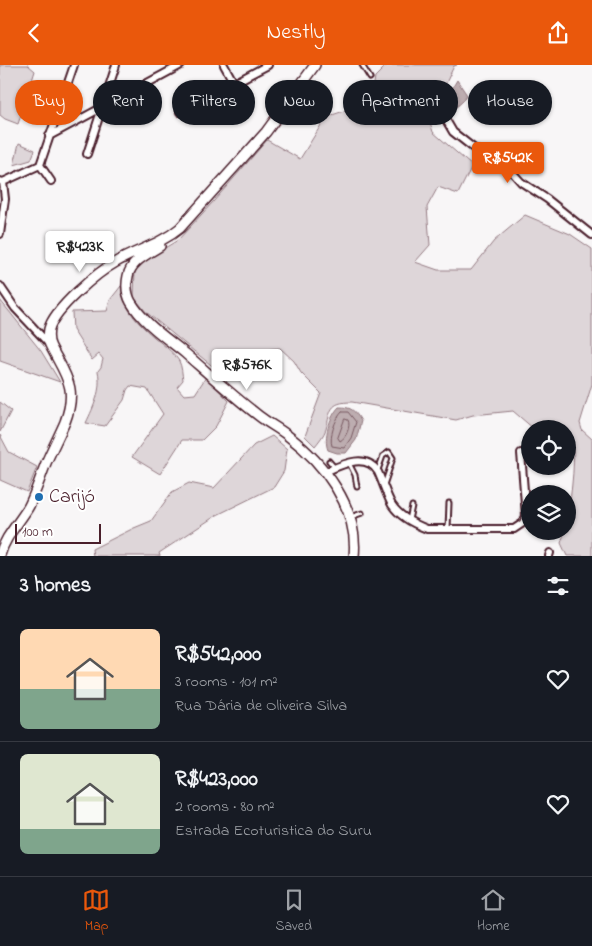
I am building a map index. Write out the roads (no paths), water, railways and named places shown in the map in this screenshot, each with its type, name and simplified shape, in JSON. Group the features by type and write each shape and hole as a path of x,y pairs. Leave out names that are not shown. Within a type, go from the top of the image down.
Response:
{"main road":[{"path":"315,65 266,132 216,190 161,245 138,259 128,276 127,284 131,302 152,326 259,417 289,437 325,472 351,517 355,537 354,556"},
{"path":"0,555 2,545 33,498 69,411 72,394 69,380 50,345 48,337 52,322 89,281 116,262 171,236"}],"street":[{"path":"0,234 5,199 2,181 40,165 74,65"},
{"path":"111,80 116,65"},
{"path":"153,80 181,65"},
{"path":"224,65 232,80"},
{"path":"240,80 268,65"},
{"path":"49,136 93,112"},
{"path":"87,154 97,125"},
{"path":"448,125 452,132 481,154 503,162 521,182 547,199 592,235"},
{"path":"40,165 51,181"},
{"path":"0,286 15,308 50,345"},
{"path":"325,472 349,463 364,462 370,464 378,472 393,505 409,521 427,529 514,529 523,523 526,517 527,509 523,475"}],"lane":[{"path":"362,65 370,78"},
{"path":"378,472 383,456 389,452 393,458 384,485"},
{"path":"329,461 335,468"},
{"path":"349,463 355,475 357,487"},
{"path":"448,529 449,503"},
{"path":"409,521 412,506"},
{"path":"351,517 362,513"}],"water":[{"path":"458,82 467,95 458,106"},
{"path":"339,407 353,410 361,421 356,440 346,453 328,450 326,439 328,427"}],"place":[{"name":"Carijó","path":"39,497"}]}
